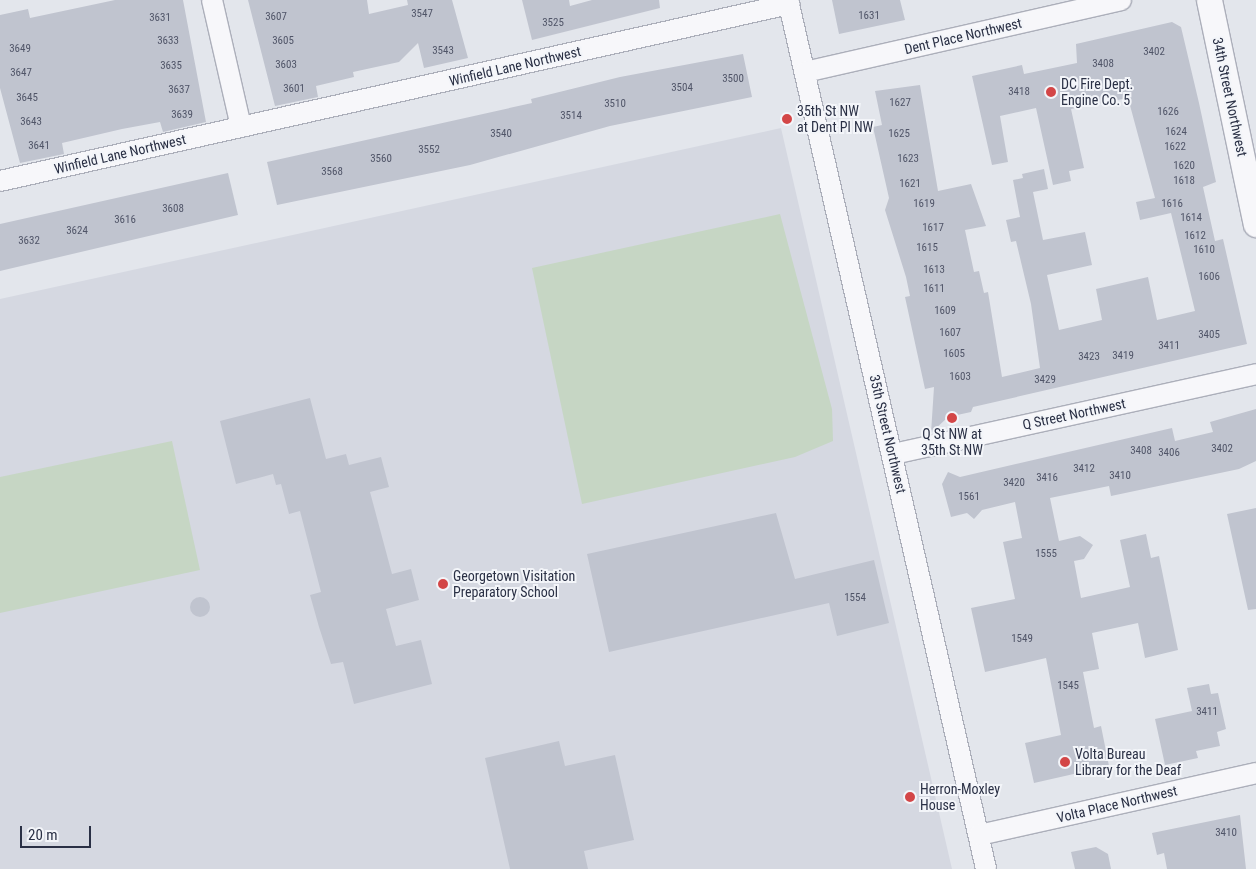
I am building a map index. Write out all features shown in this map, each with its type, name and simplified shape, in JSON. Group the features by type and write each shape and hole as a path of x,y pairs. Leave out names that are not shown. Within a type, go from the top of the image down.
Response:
{"street":[{"path":"212,0 241,127"},
{"name":"Dent Place Northwest","path":"805,72 1121,0"},
{"name":"34th Street Northwest","path":"1209,0 1256,224"},
{"name":"Winfield Lane Northwest","path":"0,181 788,2"},
{"name":"35th Street Northwest","path":"788,2 986,869"},
{"name":"Q Street Northwest","path":"892,454 1256,374"},
{"name":"Volta Place Northwest","path":"978,835 1256,773"}],"shaded area":[{"name":"Georgetown Visitation Preparatory School","path":"781,128 952,869 0,869 0,299"}],"green space":[{"path":"780,214 832,409 833,441 795,457 582,504 532,268"},
{"path":"172,441 200,570 0,613 0,477"}],"building":[{"path":"115,0 183,0 206,122 163,132 160,122 122,129 62,143 64,154 20,163 0,88 0,15 28,9 30,18"},
{"path":"248,0 367,0 369,14 408,5 407,0 452,0 468,58 424,68 418,43 399,62 353,72 354,77 316,86 318,97 275,106"},
{"path":"522,0 569,0 570,6 592,0 659,0 660,8 532,40"},
{"path":"832,0 900,0 905,20 839,34"},
{"path":"1172,22 1181,27 1199,103 1216,182 1203,187 1215,241 1223,239 1247,344 973,407 971,412 948,417 931,433 934,387 925,389 905,297 910,296 906,277 885,210 889,198 873,127 882,125 875,91 920,85 938,191 971,184 986,226 965,230 974,272 979,271 984,293 988,292 1002,377 1040,368 1031,304 1016,241 1011,242 1006,220 1020,217 1013,180 1023,178 1022,174 1044,169 1048,189 1033,192 1043,240 1085,232 1092,265 1047,275 1059,330 1102,320 1096,289 1148,277 1157,320 1195,311 1171,213 1140,220 1136,202 1155,198 1128,98 1071,109 1084,168 1069,171 1071,181 1053,185 1036,108 1000,116 1008,162 992,165 972,76 1022,65 1024,74 1077,63 1076,44"},
{"path":"743,54 752,97 610,126 470,165 277,205 267,162 532,103 531,99 620,77"},
{"path":"228,173 238,215 0,271 0,224"},
{"path":"310,398 326,459 346,454 349,465 381,457 389,487 370,492 392,574 411,569 419,600 386,609 396,646 421,640 432,684 354,704 343,662 331,664 310,595 321,592 300,511 289,514 281,484 276,485 273,474 236,484 220,421"},
{"path":"1256,409 1256,461 1239,469 1111,496 1109,486 1050,498 1059,541 1080,536 1093,545 1084,559 1074,561 1081,598 1130,587 1120,540 1146,534 1151,558 1159,556 1178,650 1145,658 1138,623 1092,633 1099,669 1083,672 1094,728 1101,726 1109,766 1034,783 1025,743 1061,735 1046,658 985,672 971,608 1015,599 1003,542 1022,538 1015,502 982,510 974,519 967,513 951,517 942,484 948,472 960,477 1172,428 1175,441 1213,432 1210,422"},
{"path":"1256,508 1256,609 1248,610 1227,514"},
{"path":"776,513 795,579 874,560 889,623 837,636 829,603 609,652 587,554"},
{"path":"200,597 207,600 210,607 207,614 200,617 193,614 190,607 193,600"},
{"path":"1209,684 1211,694 1218,693 1226,729 1217,732 1220,746 1196,751 1198,758 1165,765 1155,719 1192,711 1187,688"},
{"path":"559,741 565,766 615,755 634,840 584,851 588,869 510,869 485,758"},
{"path":"1240,815 1246,869 1167,869 1164,853 1157,855 1152,833"},
{"path":"1096,847 1108,854 1111,869 1075,869 1071,852"}],"place":[{"name":"DC Fire Dept. Engine Co. 5","path":"1051,92"},
{"name":"35th St NW at Dent Pl NW","path":"787,119"},
{"name":"Q St NW at 35th St NW","path":"952,418"},
{"name":"Georgetown Visitation Preparatory School","path":"443,584"},
{"name":"Volta Bureau Library for the Deaf","path":"1065,762"},
{"name":"Herron-Moxley House","path":"910,797"}]}
